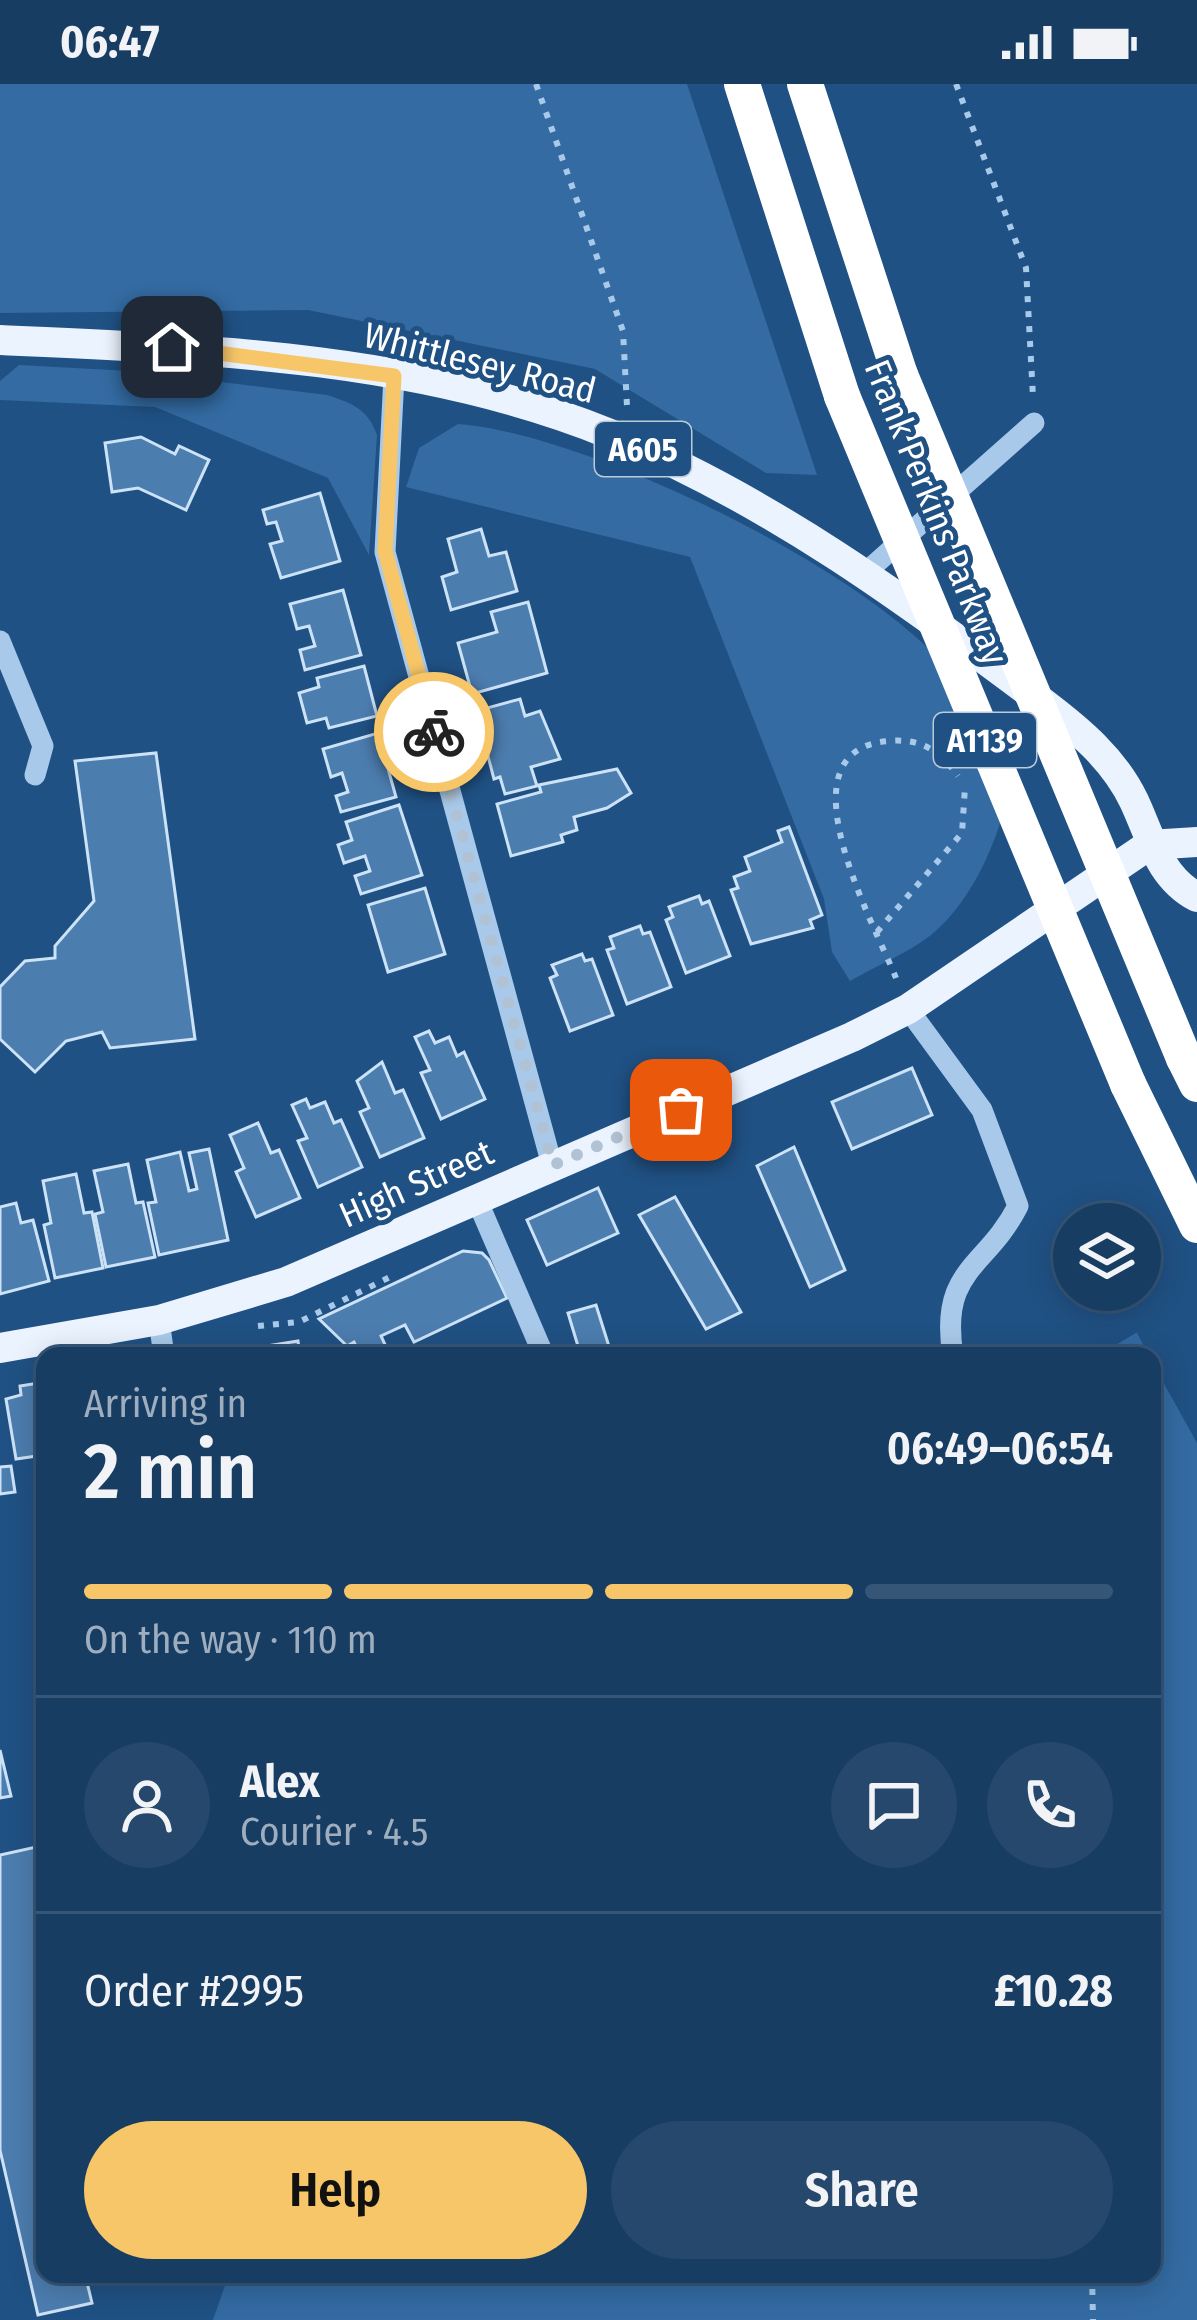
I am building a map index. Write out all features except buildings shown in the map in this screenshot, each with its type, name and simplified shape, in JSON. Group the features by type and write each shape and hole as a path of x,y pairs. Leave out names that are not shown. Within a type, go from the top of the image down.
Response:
{"highway":[{"name":"Frank Perkins Parkway","path":"742,84 842,397 1128,1084 1197,1225"},
{"name":"Frank Perkins Parkway","path":"805,84 900,375 1190,1071"}],"main road":[{"name":"Whittlesey Road","path":"0,340 172,347 394,376 470,392 608,434 754,504 865,573 1093,742 1134,801 1149,844 1182,890 1197,897"},
{"path":"1149,844 1197,842"},
{"name":"High Street","path":"0,1348 159,1320 286,1282 477,1200 908,1009 1149,844"}],"street":[{"path":"394,376 385,551 553,1165"},
{"path":"865,573 1034,423"},
{"path":"0,640 43,746 35,775"},
{"path":"908,1009 982,1110 1018,1206 1008,1225 963,1275 947,1321 951,1347"},
{"path":"477,1200 540,1347"},
{"path":"159,1320 163,1347"}],"path":[{"path":"536,84 622,331 631,400 608,434"},
{"path":"956,84 1026,268 1034,423"},
{"path":"877,932 962,833 965,786 941,753 909,740 868,742 845,763 833,801 841,847 908,1009"},
{"path":"1092,2283 1093,2320"}],"shaded area":[{"path":"0,84 687,84 817,475 766,473 595,369 308,310 0,313"},
{"path":"19,365 130,371 327,395 351,404 364,413 377,435 369,555 328,478 155,407 0,400 0,381"},
{"path":"458,424 513,433 579,453 725,515 862,595 916,637 963,689 1012,780 984,864 947,920 912,948 850,981 832,952 824,899 690,557 406,487 419,448"},
{"path":"1136,1333 1144,1347 1112,1347"},
{"path":"1161,1378 1197,1443 1197,2320 213,2320 226,2283 1161,2283"}],"way so far":[{"path":"434,732 553,1165 681,1110"}],"route":[{"path":"172,347 287,358 394,376 385,551 434,732"}]}
